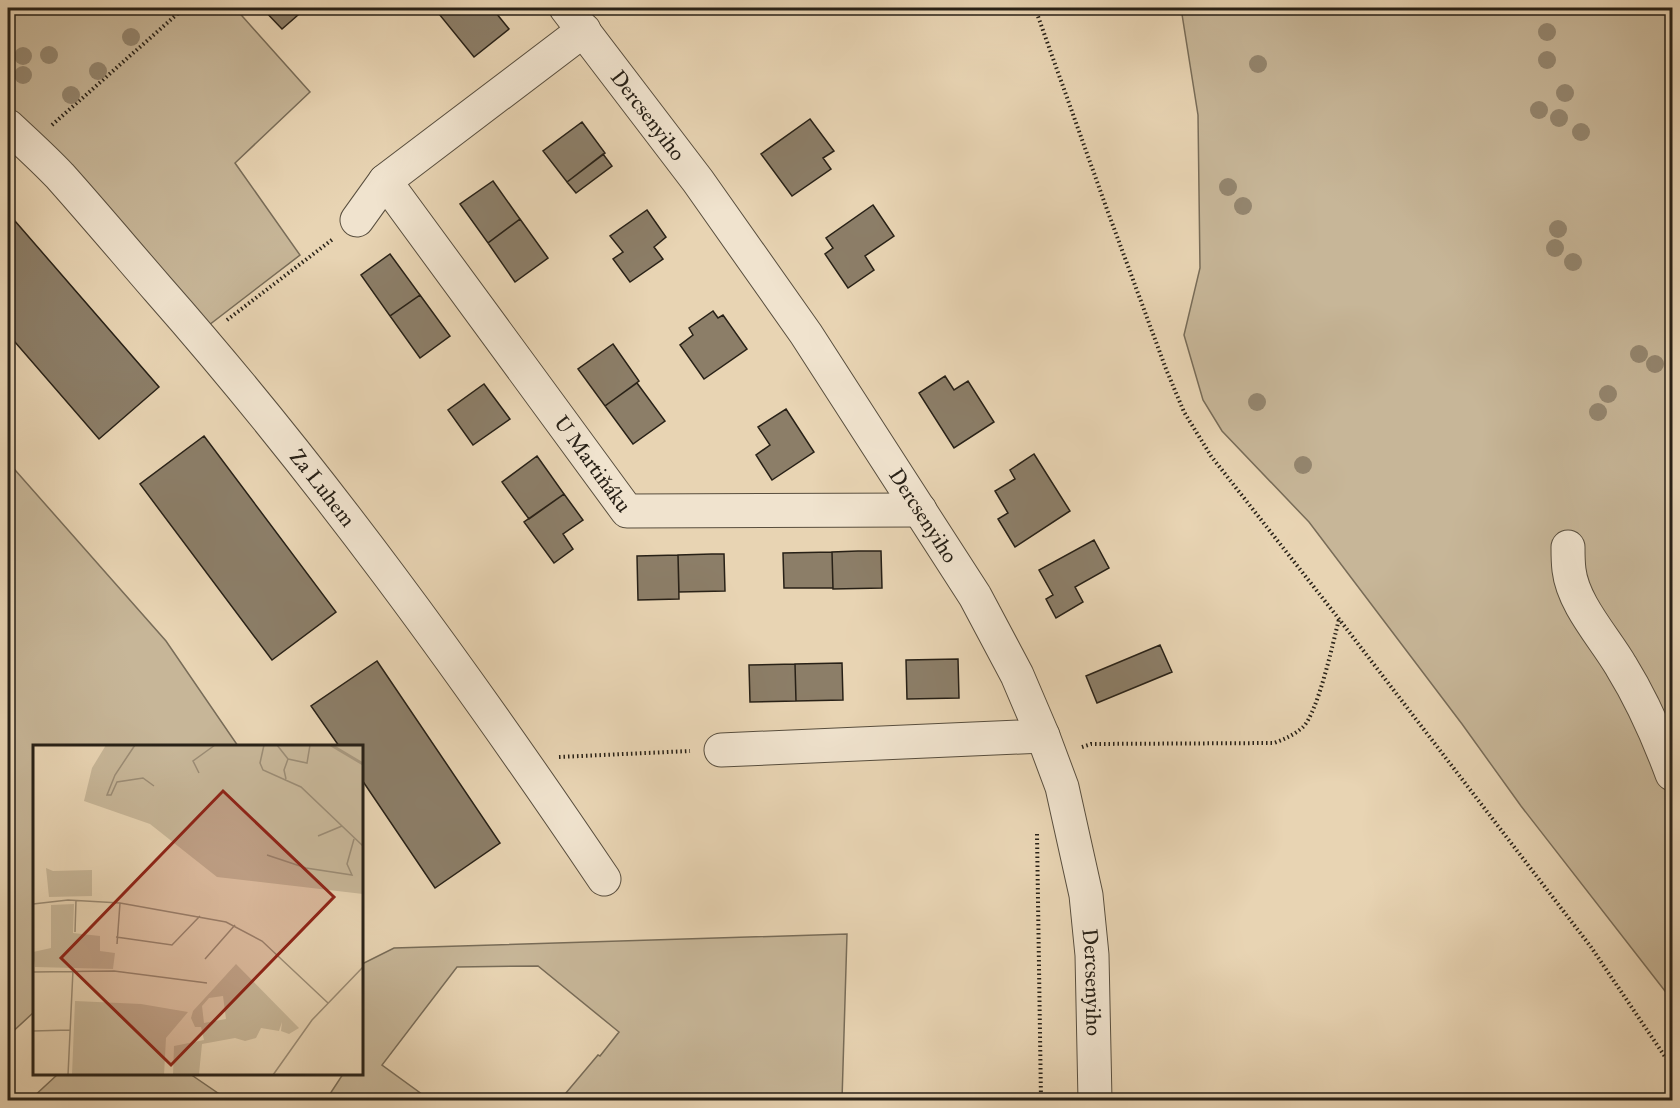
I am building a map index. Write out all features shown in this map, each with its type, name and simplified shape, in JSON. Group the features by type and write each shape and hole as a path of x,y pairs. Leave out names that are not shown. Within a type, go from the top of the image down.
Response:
{"street":[{"path":"357,220 385,181 575,19"},
{"name":"Dercsenyiho","path":"575,19 698,181 806,334 975,596 1017,675 1062,787 1086,895 1092,955 1095,1101"},
{"name":"Za Luhem","path":"18,136 58,174 203,339 320,484 492,715 604,879"},
{"name":"U Martiňáku","path":"385,181 627,512 920,510"},
{"path":"1568,547 1569,572 1576,592 1644,706 1672,774"},
{"path":"721,750 1043,736"}],"path":[{"path":"8,16 14,8"},
{"path":"18,136 184,8"},
{"path":"1035,8 1109,215 1184,412 1211,456 1591,947 1672,1067"},
{"path":"203,339 357,220"},
{"path":"1075,749 1091,744 1274,743 1292,736 1305,725 1314,708 1339,619"},
{"path":"522,759 721,750"},
{"path":"1037,823 1041,1101"}],"shaded area":[{"path":"8,8 235,8 310,92 235,163 300,255 209,325 78,178 8,108"},
{"path":"1181,8 1672,8 1672,1000 1521,806 1309,522 1222,431 1203,400 1184,335 1200,268 1198,115"},
{"path":"8,462 166,641 237,745 33,745 33,1013 8,1036"},
{"path":"847,934 842,1100 560,1100 619,1032 538,966 457,967 382,1065 430,1100 326,1100 342,1075 363,1075 363,964 394,948"},
{"path":"57,1075 191,1075 228,1100 30,1100"}],"building":[{"path":"262,8 306,8 282,29"},
{"path":"447,8 492,8 509,29 474,57 439,14"},
{"path":"810,119 834,151 823,158 831,169 792,196 761,154"},
{"path":"582,122 605,153 567,182 543,151"},
{"path":"603,154 612,166 576,193 567,182"},
{"path":"493,181 520,219 488,243 460,204"},
{"path":"873,205 894,236 865,256 874,270 848,288 825,254 833,248 826,238"},
{"path":"647,210 666,237 654,247 663,259 630,282 613,259 623,252 610,236"},
{"path":"520,219 548,258 515,282 488,243"},
{"path":"15,221 159,387 99,439 8,334 8,228"},
{"path":"390,254 420,295 390,316 361,275"},
{"path":"420,295 450,336 420,358 390,316"},
{"path":"713,311 718,318 723,315 747,349 704,379 680,345 693,335 689,328"},
{"path":"613,344 639,381 605,406 578,369"},
{"path":"945,376 954,390 968,381 994,422 954,448 919,393"},
{"path":"637,383 665,421 633,444 605,406"},
{"path":"484,384 510,419 473,445 448,410"},
{"path":"786,409 814,452 772,480 756,455 770,445 758,427"},
{"path":"204,436 336,612 272,660 140,484"},
{"path":"1034,454 1070,511 1015,547 998,519 1008,513 995,491 1015,479 1010,470"},
{"path":"537,456 564,494 529,519 502,482"},
{"path":"564,494 583,520 563,534 573,549 554,563 524,522"},
{"path":"1094,540 1109,568 1075,587 1083,602 1056,618 1046,599 1053,595 1039,570"},
{"path":"881,551 882,588 833,589 832,552"},
{"path":"832,552 833,588 784,588 783,553"},
{"path":"724,554 725,591 679,592 678,555"},
{"path":"678,555 679,599 638,600 637,556"},
{"path":"1160,645 1172,672 1097,703 1086,676"},
{"path":"958,659 959,698 907,699 906,660"},
{"path":"377,661 500,843 435,888 363,781 363,745 338,745 311,706"},
{"path":"842,663 843,700 796,701 795,664"},
{"path":"795,664 796,701 750,702 749,665"}]}
